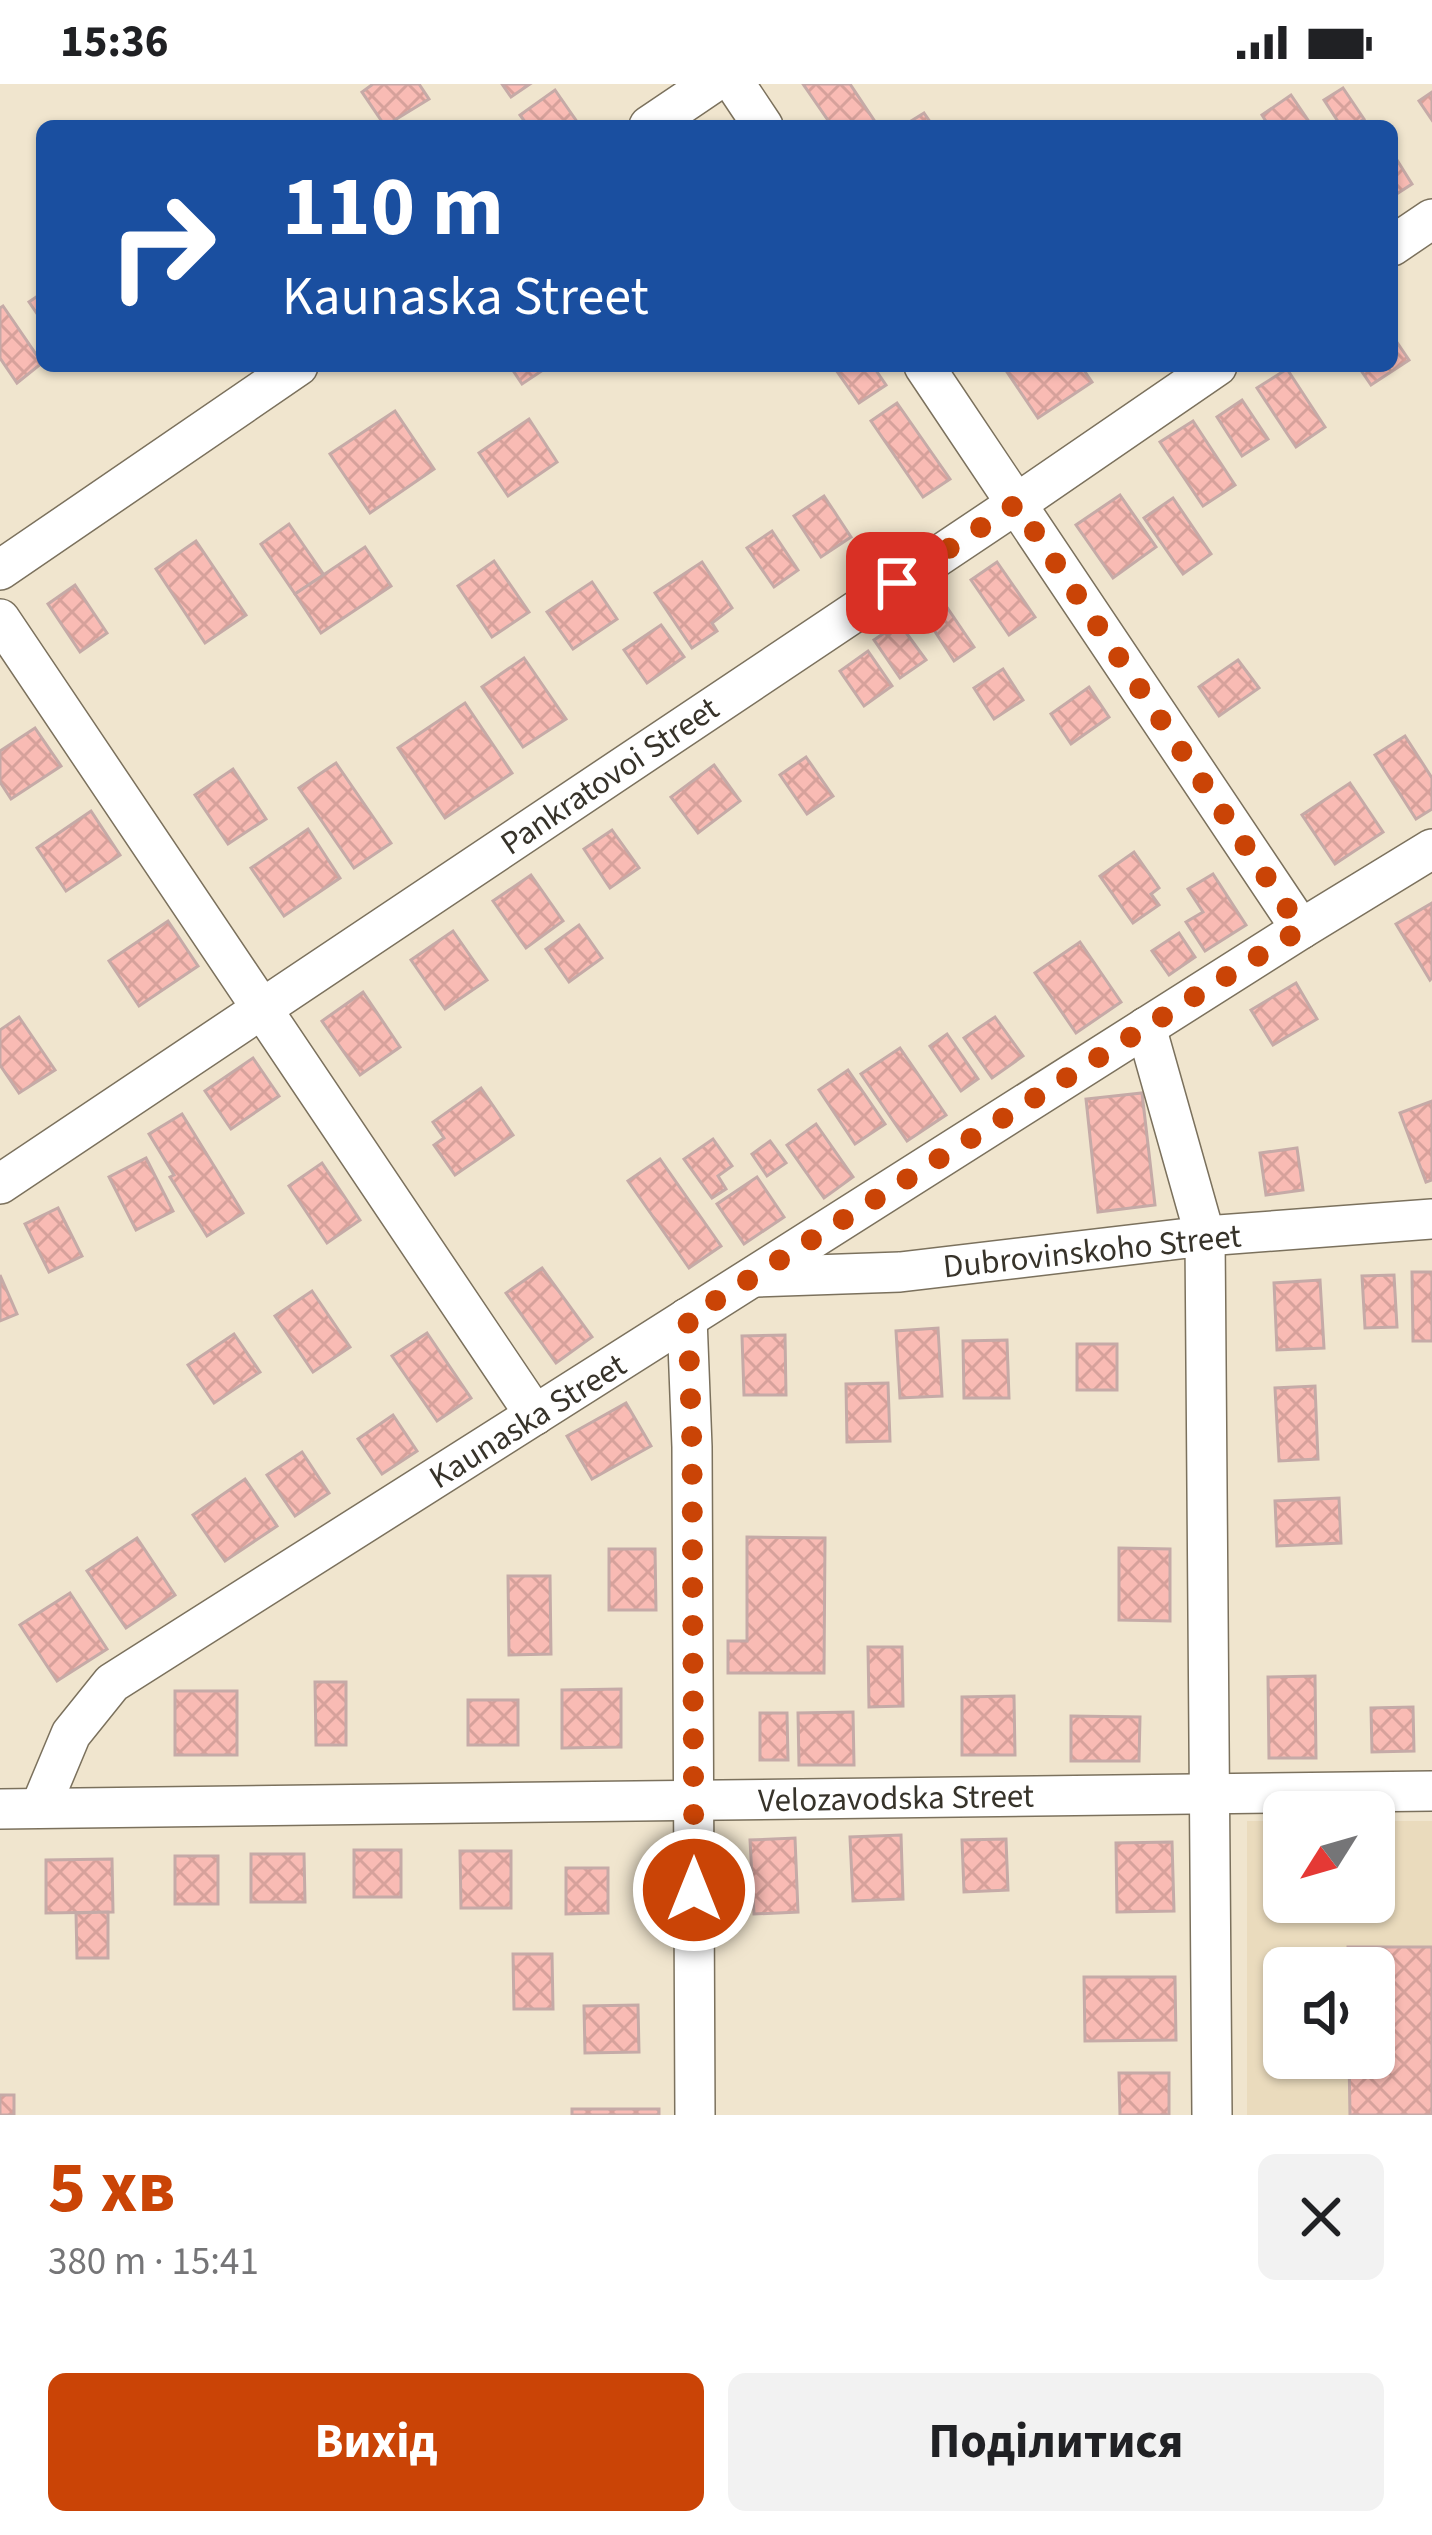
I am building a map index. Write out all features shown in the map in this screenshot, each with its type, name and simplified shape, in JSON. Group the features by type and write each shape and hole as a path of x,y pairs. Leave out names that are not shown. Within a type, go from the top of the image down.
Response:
{"street":[{"path":"658,120 711,84"},
{"path":"735,84 759,120"},
{"path":"1398,242 1432,219"},
{"path":"0,570 289,372"},
{"path":"928,372 1301,929"},
{"name":"Pankratovoi Street","path":"0,1184 1208,372"},
{"path":"0,619 535,1414"},
{"name":"Kaunaska Street","path":"40,1808 71,1733 112,1683 1432,849"},
{"path":"1147,1027 1205,1236 1212,2115"},
{"name":"Dubrovinskoho Street","path":"752,1277 900,1272 1205,1236 1432,1219"},
{"path":"688,1318 694,2115"},
{"name":"Velozavodska Street","path":"0,1809 1432,1790"}],"shaded area":[{"path":"1247,1821 1263,1821 1263,1923 1395,1923 1395,1821 1432,1821 1432,2115 1247,2115"}],"building":[{"path":"373,84 419,84 429,99 395,120 381,120 362,92"},
{"path":"502,84 530,84 511,97"},
{"path":"803,84 850,84 874,120 828,120"},
{"path":"1343,88 1364,119 1337,120 1324,100"},
{"path":"555,90 576,120 524,120 520,115"},
{"path":"1432,92 1432,120 1419,101"},
{"path":"1291,95 1308,120 1265,120 1262,115"},
{"path":"1398,162 1412,184 1398,193"},
{"path":"0,308 36,354 36,368 17,383 0,358"},
{"path":"1398,344 1409,360 1398,367"},
{"path":"514,372 540,372 522,384"},
{"path":"837,372 877,372 886,385 859,403"},
{"path":"1007,372 1085,372 1092,382 1038,418"},
{"path":"1289,372 1325,427 1296,447 1257,388"},
{"path":"1362,372 1391,372 1371,385"},
{"path":"1242,400 1268,439 1242,456 1217,417"},
{"path":"897,403 950,479 923,497 871,421"},
{"path":"395,411 434,469 370,513 330,454"},
{"path":"529,419 557,462 508,496 479,453"},
{"path":"1193,421 1235,485 1203,506 1160,442"},
{"path":"1120,495 1156,547 1113,578 1076,525"},
{"path":"824,496 851,537 821,557 794,516"},
{"path":"1173,498 1211,554 1183,574 1144,518"},
{"path":"289,524 324,575 295,594 261,544"},
{"path":"772,531 798,570 774,587 747,548"},
{"path":"196,541 246,615 205,643 156,569"},
{"path":"365,547 391,586 321,633 295,594"},
{"path":"494,561 529,612 492,637 458,586"},
{"path":"702,562 732,608 712,623 717,631 692,648 655,593"},
{"path":"997,562 1035,617 1009,635 971,580"},
{"path":"592,582 617,619 573,649 547,612"},
{"path":"75,585 107,633 80,652 48,604"},
{"path":"942,600 974,647 954,661 923,613"},
{"path":"899,623 926,660 900,678 874,640"},
{"path":"661,625 684,657 647,683 624,650"},
{"path":"868,651 892,686 864,706 840,671"},
{"path":"524,658 566,719 523,747 482,687"},
{"path":"1238,660 1259,688 1219,716 1199,687"},
{"path":"1003,669 1023,700 994,719 974,688"},
{"path":"1089,687 1109,717 1071,744 1051,714"},
{"path":"465,703 512,773 445,818 398,748"},
{"path":"35,728 61,766 11,799 0,782 0,751"},
{"path":"1405,736 1432,778 1432,809 1416,819 1375,755"},
{"path":"806,757 833,796 807,814 780,775"},
{"path":"336,763 391,843 354,868 299,788"},
{"path":"714,765 740,801 698,833 671,797"},
{"path":"233,769 266,819 228,844 195,795"},
{"path":"1350,783 1383,832 1335,864 1302,815"},
{"path":"91,811 120,855 66,891 37,848"},
{"path":"308,829 340,878 284,916 251,868"},
{"path":"612,830 639,868 610,888 584,849"},
{"path":"1134,852 1159,888 1151,894 1159,905 1133,923 1100,876"},
{"path":"1213,874 1246,925 1205,951 1186,922 1203,912 1188,889"},
{"path":"531,875 563,921 526,948 493,901"},
{"path":"1432,903 1432,978 1430,980 1396,924"},
{"path":"168,921 198,966 139,1006 109,961"},
{"path":"579,925 602,958 569,982 546,949"},
{"path":"453,931 487,980 445,1009 411,960"},
{"path":"1179,933 1195,957 1169,975 1152,951"},
{"path":"1080,942 1121,1002 1076,1033 1035,973"},
{"path":"1296,983 1317,1019 1273,1045 1251,1010"},
{"path":"363,992 400,1047 360,1075 322,1021"},
{"path":"19,1017 55,1070 19,1093 0,1065 0,1030"},
{"path":"995,1017 1023,1056 992,1078 964,1038"},
{"path":"947,1034 978,1079 961,1091 930,1046"},
{"path":"900,1048 946,1115 907,1141 861,1074"},
{"path":"253,1058 279,1096 231,1129 205,1091"},
{"path":"848,1070 885,1124 855,1144 819,1090"},
{"path":"481,1088 513,1135 455,1175 434,1145 444,1138 433,1122"},
{"path":"1142,1093 1155,1205 1098,1212 1086,1099"},
{"path":"1432,1101 1432,1180 1426,1182 1400,1113"},
{"path":"182,1114 243,1213 207,1236 149,1134"},
{"path":"816,1124 853,1177 824,1198 787,1145"},
{"path":"713,1139 732,1166 718,1176 726,1189 712,1198 684,1159"},
{"path":"770,1141 786,1163 767,1176 752,1154"},
{"path":"1297,1148 1303,1190 1266,1195 1260,1153"},
{"path":"146,1158 173,1211 136,1230 109,1177"},
{"path":"660,1159 721,1246 689,1268 628,1181"},
{"path":"322,1163 360,1220 327,1243 289,1186"},
{"path":"757,1177 784,1217 744,1244 717,1204"},
{"path":"58,1208 82,1256 49,1272 25,1224"},
{"path":"542,1268 592,1337 556,1363 506,1293"},
{"path":"1412,1272 1432,1272 1432,1341 1413,1341"},
{"path":"0,1275 17,1314 0,1321"},
{"path":"1394,1275 1397,1327 1365,1328 1362,1276"},
{"path":"1320,1280 1324,1348 1277,1350 1274,1283"},
{"path":"312,1291 350,1347 313,1372 275,1316"},
{"path":"938,1328 942,1396 900,1398 896,1331"},
{"path":"427,1333 471,1398 437,1421 392,1356"},
{"path":"234,1334 260,1372 214,1403 188,1365"},
{"path":"785,1335 786,1395 744,1395 742,1336"},
{"path":"1007,1340 1009,1398 964,1398 963,1341"},
{"path":"1077,1344 1117,1344 1117,1390 1077,1390"},
{"path":"888,1383 890,1441 847,1442 846,1384"},
{"path":"1315,1386 1318,1459 1279,1461 1275,1388"},
{"path":"626,1403 651,1446 592,1479 567,1436"},
{"path":"393,1415 417,1451 382,1474 358,1439"},
{"path":"302,1452 329,1493 295,1516 267,1475"},
{"path":"245,1479 277,1526 225,1561 193,1515"},
{"path":"1339,1498 1341,1543 1277,1546 1275,1501"},
{"path":"747,1537 825,1538 824,1673 728,1673 728,1641 747,1641"},
{"path":"137,1538 175,1595 126,1628 87,1571"},
{"path":"1119,1548 1170,1549 1170,1621 1119,1620"},
{"path":"609,1549 655,1549 656,1610 609,1610"},
{"path":"508,1576 550,1576 551,1654 509,1655"},
{"path":"70,1593 107,1649 57,1681 20,1625"},
{"path":"868,1647 902,1647 903,1706 869,1707"},
{"path":"1315,1676 1316,1758 1269,1758 1268,1677"},
{"path":"315,1682 346,1682 346,1745 316,1745"},
{"path":"621,1689 621,1747 562,1748 562,1690"},
{"path":"175,1691 237,1691 237,1755 175,1755"},
{"path":"1014,1696 1015,1755 962,1755 962,1697"},
{"path":"468,1700 518,1700 518,1745 468,1745"},
{"path":"1413,1707 1414,1751 1372,1752 1371,1708"},
{"path":"853,1712 854,1765 799,1765 798,1713"},
{"path":"760,1713 787,1713 788,1760 760,1760"},
{"path":"1071,1716 1140,1717 1139,1761 1071,1761"},
{"path":"901,1835 903,1899 853,1901 850,1837"},
{"path":"795,1838 798,1912 754,1914 750,1840"},
{"path":"1006,1839 1008,1890 964,1892 962,1840"},
{"path":"1172,1842 1174,1911 1117,1912 1116,1843"},
{"path":"354,1850 401,1850 401,1897 354,1897"},
{"path":"460,1851 511,1851 511,1908 461,1908"},
{"path":"251,1854 304,1854 305,1902 251,1902"},
{"path":"175,1856 218,1856 218,1904 175,1904"},
{"path":"112,1859 113,1912 46,1913 46,1860"},
{"path":"566,1868 608,1868 608,1913 566,1914"},
{"path":"108,1912 108,1958 77,1958 76,1913"},
{"path":"1395,1947 1432,1947 1432,2115 1350,2115 1349,2079 1395,2079"},
{"path":"513,1954 552,1954 553,2009 514,2009"},
{"path":"1084,1977 1175,1977 1176,2040 1085,2041"},
{"path":"638,2005 639,2052 585,2053 584,2006"},
{"path":"1119,2073 1169,2073 1169,2115 1120,2115"},
{"path":"0,2095 14,2095 14,2115 0,2115"},
{"path":"572,2109 659,2109 659,2115 572,2115"}],"route":[{"path":"694,1890 688,1318 1301,929 1016,504 897,583"}]}
